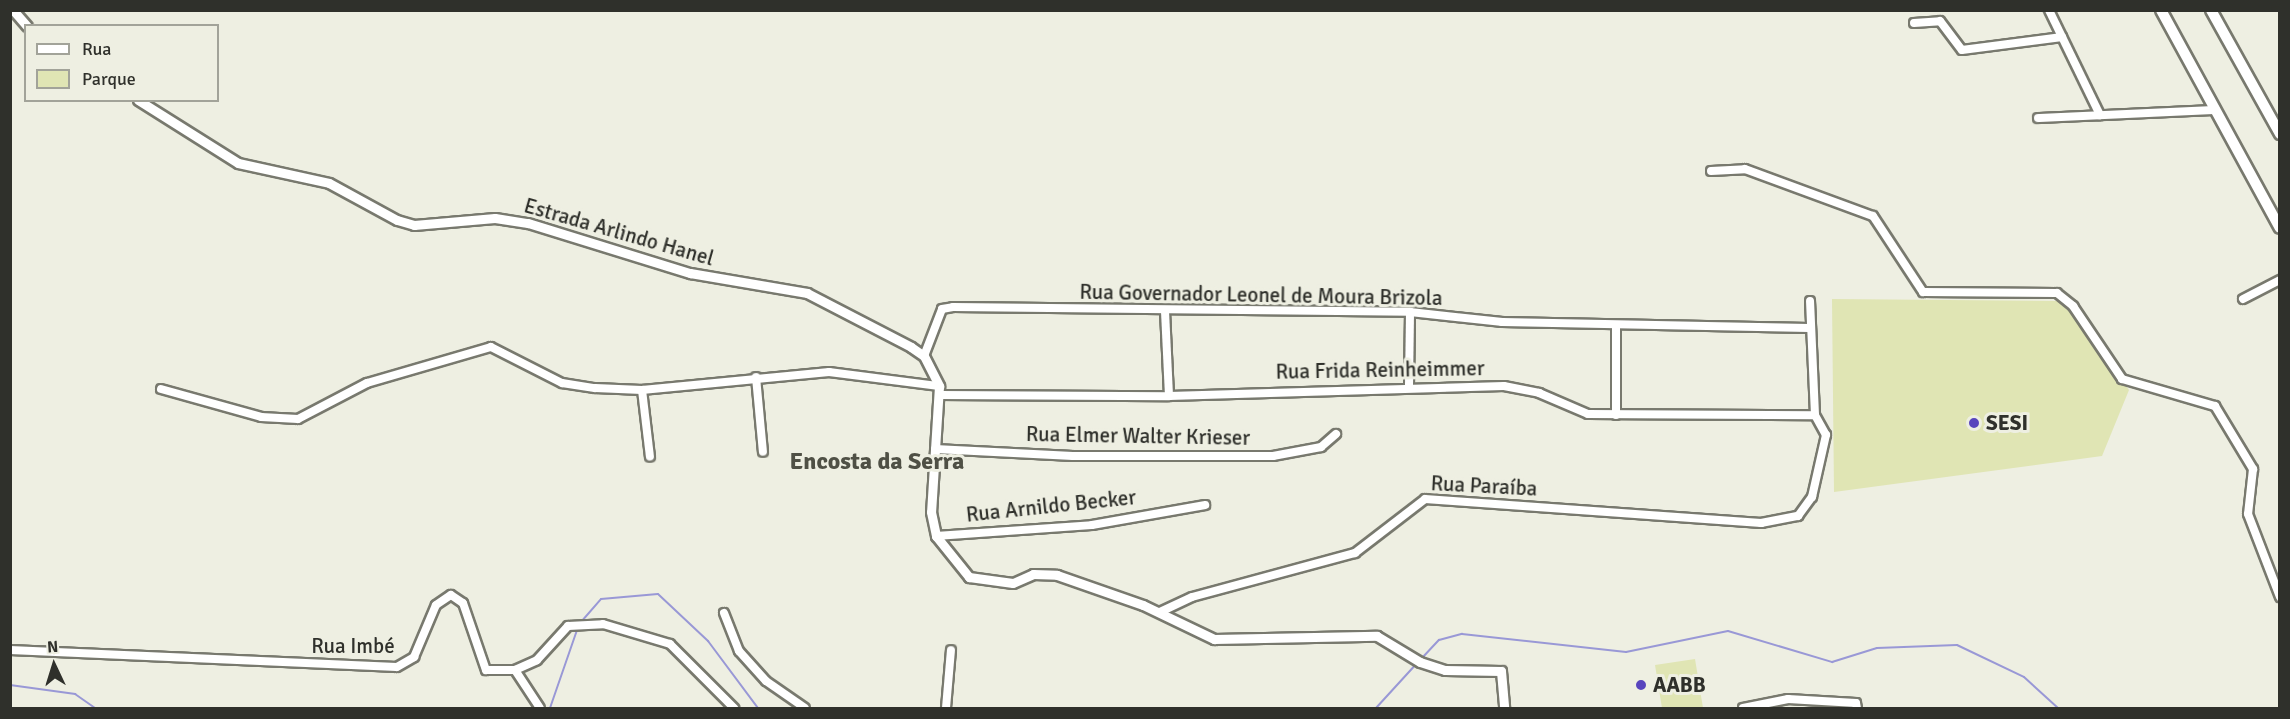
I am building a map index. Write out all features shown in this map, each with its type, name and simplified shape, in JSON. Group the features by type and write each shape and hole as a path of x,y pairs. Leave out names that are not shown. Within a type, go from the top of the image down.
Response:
{"main road":[{"path":"2161,10 2280,228"},
{"path":"2211,10 2280,134"}],"street":[{"path":"13,10 25,24"},
{"path":"2049,10 2100,115"},
{"path":"1914,23 1940,21 1962,50 2062,37"},
{"name":"Estrada Arlindo Hanel","path":"141,102 238,163 329,183 397,220 414,225 495,218 528,223 690,273 785,287 834,305 924,356"},
{"path":"2038,118 2215,110"},
{"path":"1712,171 1745,170 1873,216 1923,292 2057,293 2073,306 2122,379 2214,406 2253,469 2248,514 2280,597"},
{"path":"2242,299 2280,280"},
{"path":"1810,301 1809,328 1815,415"},
{"name":"Rua Governador Leonel de Moura Brizola","path":"924,356 942,309 1410,312 1616,325 1809,328"},
{"path":"1165,311 1169,396"},
{"path":"1409,385 1410,312"},
{"path":"1616,325 1616,415"},
{"name":"Rua Frida Reinheimmer","path":"161,389 261,417 298,419 367,383 491,347 562,383 642,390 756,377 829,372 940,390 1169,396 1409,385 1521,388 1588,414 1815,415"},
{"path":"924,356 940,390 931,512 936,536 969,577 1013,584 1046,572 1160,612 1214,639 1367,634 1420,663 1454,671 1501,671 1504,708"},
{"path":"756,377 763,452"},
{"path":"642,390 650,457"},
{"name":"Rua Paraíba","path":"1160,612 1192,597 1355,553 1425,499 1761,523 1798,516 1812,497 1826,435 1815,415"},
{"name":"Rua Elmer Walter Krieser","path":"934,449 1073,456 1273,456 1321,447 1336,434"},
{"name":"Rua Arnildo Becker","path":"936,536 1092,525 1205,505"},
{"name":"Rua Imbé","path":"10,650 396,667 414,657 436,605 451,595 462,603 481,666 497,672 515,670"},
{"path":"724,613 739,651 766,681 805,708"},
{"path":"540,708 515,670 545,654 568,626 583,622 623,628 670,644 734,708"},
{"path":"946,708 951,650"},
{"path":"1743,708 1788,699 1856,703 1857,708"}],"green space":[{"name":"SESI","path":"1832,299 2064,301 2129,390 2102,456 1834,492"},
{"path":"1695,659 1703,708 1662,708 1655,665"}],"waterway":[{"path":"581,622 601,599 658,594 708,641 758,708"},
{"path":"550,708 578,627"},
{"path":"1422,658 1439,640 1462,634 1626,652 1728,631 1832,662 1877,648 1957,645 2024,677 2058,708"},
{"path":"1376,708 1418,662"},
{"path":"10,685 75,694 95,708"}],"place":[{"name":"SESI","path":"1974,423"},
{"name":"AABB","path":"1641,685"}],"district":[{"name":"Encosta da Serra","path":"877,462"}]}
